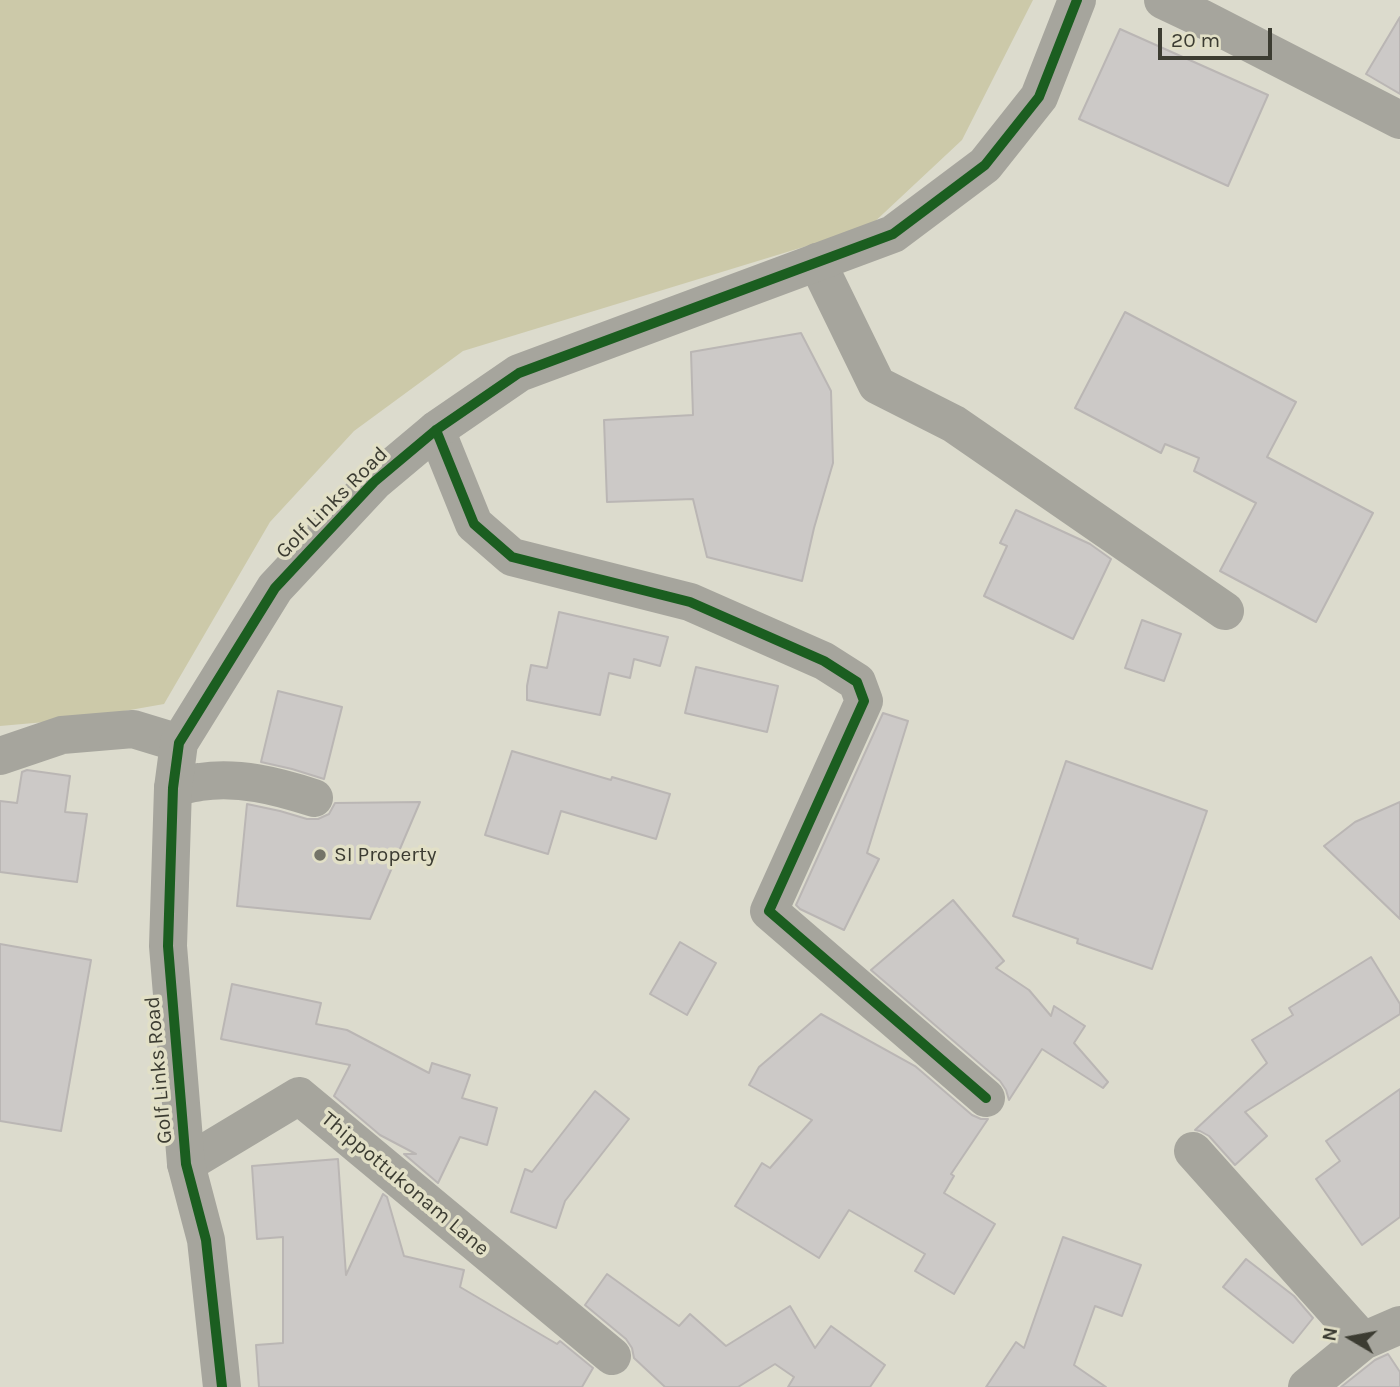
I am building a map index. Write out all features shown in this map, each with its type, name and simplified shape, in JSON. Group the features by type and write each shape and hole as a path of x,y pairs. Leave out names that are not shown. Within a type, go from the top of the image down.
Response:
{"street":[{"name":"Golf Links Road","path":"222,1387 206,1240 186,1164 169,946 173,788 179,743 275,589 374,482 436,430 519,373 892,234 985,165 1039,97 1077,0"},
{"path":"1163,0 1400,120"},
{"path":"817,262 877,385 954,424 1225,611"},
{"path":"436,430 474,524 512,557 690,602 824,661 857,682 864,701 769,911 986,1098"},
{"path":"0,756 62,735 133,729 179,743"},
{"path":"173,788 200,782 233,780 277,786 314,798"},
{"name":"Thippottukonam Lane","path":"186,1164 299,1096 612,1356"},
{"path":"1193,1151 1363,1341"},
{"path":"1307,1387 1363,1341 1400,1325"}],"shaded area":[{"path":"0,0 1033,0 962,140 869,227 463,351 354,431 270,522 164,704 79,719 0,726"}],"building":[{"path":"1400,17 1400,94 1366,74"},
{"path":"1120,29 1268,95 1228,186 1079,119"},
{"path":"1125,312 1296,402 1267,457 1373,513 1316,622 1220,571 1256,503 1194,471 1199,458 1165,444 1161,453 1075,408"},
{"path":"801,333 831,391 833,463 802,581 707,557 693,499 607,502 604,420 693,415 691,352"},
{"path":"1016,510 1090,544 1111,559 1073,639 984,596 1007,546 1000,543"},
{"path":"559,612 668,637 660,666 634,659 630,678 609,673 600,715 527,700 531,665 547,668"},
{"path":"1142,620 1181,634 1164,681 1125,668"},
{"path":"696,667 778,686 767,732 685,713"},
{"path":"278,691 342,707 324,779 261,762"},
{"path":"883,713 908,721 867,853 879,859 844,930 796,905"},
{"path":"512,751 670,794 656,839 561,811 548,854 485,835"},
{"path":"1066,761 1207,811 1152,969 1077,943 1078,939 1013,916"},
{"path":"27,770 70,776 65,812 87,814 77,882 0,872 0,801 17,803 22,772"},
{"name":"SI Property","path":"420,802 370,919 237,906 247,804 307,819 318,819 329,814 335,803"},
{"path":"1400,802 1400,919 1324,846 1355,822"},
{"path":"953,900 1004,961 996,968 1029,990 1051,1016 1054,1006 1085,1026 1074,1043 1108,1082 1103,1088 1042,1049 1009,1100 1000,1081 871,970"},
{"path":"680,942 716,963 687,1015 650,994"},
{"path":"0,944 91,960 61,1131 0,1121"},
{"path":"1371,957 1400,1004 1400,1014 1245,1112 1267,1136 1235,1165 1209,1136 1195,1130 1267,1063 1252,1040 1293,1015 1289,1008"},
{"path":"232,984 321,1003 316,1024 347,1030 429,1073 432,1063 470,1075 462,1098 497,1108 487,1145 460,1137 438,1183 404,1154 416,1154 380,1135 334,1096 350,1065 221,1039"},
{"path":"821,1014 915,1066 972,1115 988,1119 951,1174 954,1176 944,1193 995,1224 954,1294 915,1271 925,1254 849,1210 819,1258 735,1206 762,1163 770,1168 812,1120 749,1085 759,1067"},
{"path":"1400,1089 1400,1217 1362,1245 1316,1179 1340,1161 1326,1141"},
{"path":"595,1091 629,1119 565,1201 556,1228 511,1212 525,1169 532,1172"},
{"path":"338,1159 346,1275 383,1194 387,1197 404,1256 464,1270 460,1287 557,1344 560,1341 593,1368 582,1387 259,1387 256,1345 283,1343 283,1237 257,1239 252,1166"},
{"path":"1063,1237 1141,1265 1122,1316 1095,1306 1074,1365 1106,1387 986,1387 1016,1342 1024,1348"},
{"path":"1246,1259 1294,1296 1313,1318 1293,1343 1223,1287"},
{"path":"607,1274 679,1326 690,1314 726,1346 790,1306 815,1348 831,1326 885,1365 870,1387 788,1387 794,1377 775,1364 738,1387 665,1387 634,1358 626,1339 585,1305"},
{"path":"1388,1354 1400,1372 1400,1387 1341,1387 1375,1360"}],"cycle path":[{"path":"222,1387 206,1240 186,1164 168,946 173,788 179,743 275,588 374,482 436,430 519,373 893,234 985,165 1039,97 1077,0"},
{"path":"436,430 474,524 512,557 690,602 824,661 857,682 864,701 769,911 986,1098"}],"place":[{"name":"SI Property","path":"320,855"}]}
